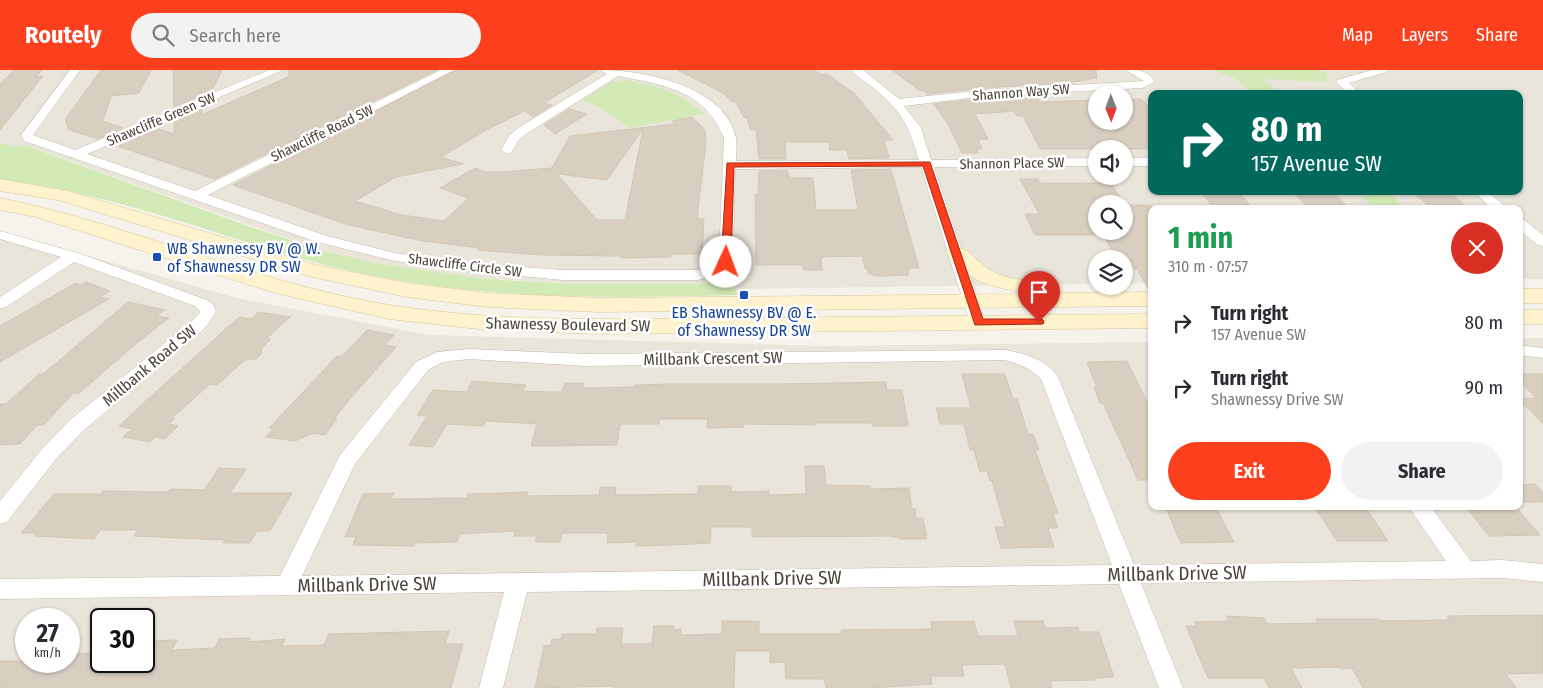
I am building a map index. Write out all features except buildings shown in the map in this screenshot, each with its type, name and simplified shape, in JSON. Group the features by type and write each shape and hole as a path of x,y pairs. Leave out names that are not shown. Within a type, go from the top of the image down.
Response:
{"main road":[{"name":"Shawnessy Boulevard SW","path":"0,185 61,195 312,271 407,290 488,300 600,305 1148,298"},
{"name":"Shawnessy Boulevard SW","path":"0,204 40,212 283,288 389,312 478,322 594,327 1148,321"},
{"path":"956,252 981,274 992,280 1024,287 1074,293 1148,298"},
{"path":"1523,296 1543,296"},
{"path":"1523,318 1543,317"}],"street":[{"name":"Shawcliffe Circle SW","path":"75,70 27,135 28,138 322,239 395,257 479,268 563,275 698,275 716,271 726,262 730,165 728,130 722,118 710,105 675,87 610,71"},
{"path":"246,84 250,70"},
{"name":"Shawcliffe Green SW","path":"76,154 278,70"},
{"name":"Shawcliffe Road SW","path":"196,196 449,70"},
{"path":"856,70 898,103 915,128 978,323"},
{"name":"Shannon Way SW","path":"898,103 985,93 1142,85 1150,82 1147,77 1131,70"},
{"path":"1351,90 1341,82 1383,70"},
{"path":"507,150 513,139 522,131 610,71"},
{"name":"Shannon Place SW","path":"730,165 1088,162"},
{"path":"1133,162 1148,162"},
{"path":"1484,195 1496,205"},
{"path":"1523,226 1543,242"},
{"name":"Millbank Road SW","path":"0,235 73,256 201,303 207,307 208,312 199,324 78,424 49,454 0,516"},
{"path":"0,304 73,256"},
{"path":"1523,350 1543,353"},
{"name":"Millbank Crescent SW","path":"286,586 347,460 422,366 437,358 469,354 585,360 1005,355 1020,358 1041,368 1049,377 1171,688"},
{"path":"1421,510 1465,570"},
{"name":"Millbank Drive SW","path":"0,589 1127,573 1502,570 1543,573"},
{"path":"491,688 518,582"}],"shaded area":[{"path":"0,70 1543,70 1543,279 1523,279 1523,205 1148,205 1148,283 1133,284 1133,250 1088,250 1088,284 736,289 719,281 699,284 577,284 478,278 375,263 320,250 26,146 10,146 0,143"},
{"path":"0,231 237,298 429,335 824,346 1148,342 1148,510 1523,510 1523,338 1543,338 1543,688 0,688"}],"green space":[{"path":"1214,70 1320,70 1331,75 1327,77 1326,82 1264,79 1275,90 1249,90 1238,80"},
{"path":"625,80 646,84 677,95 704,114 629,128 601,108 582,100 609,83"},
{"path":"0,143 10,146 26,146 257,229 320,250 375,263 478,278 518,281 577,284 699,284 719,281 736,289 737,295 597,297 504,293 457,289 365,274 292,256 152,212 66,191 0,179"},
{"path":"1360,195 1391,195 1402,205 1371,205"}],"place":[{"name":"WB Shawnessy BV @ W. of Shawnessy DR SW","path":"157,257"},
{"name":"EB Shawnessy BV @ E. of Shawnessy DR SW","path":"744,295"}],"route":[{"path":"726,262 730,165 927,163 978,323 1039,322"}]}
